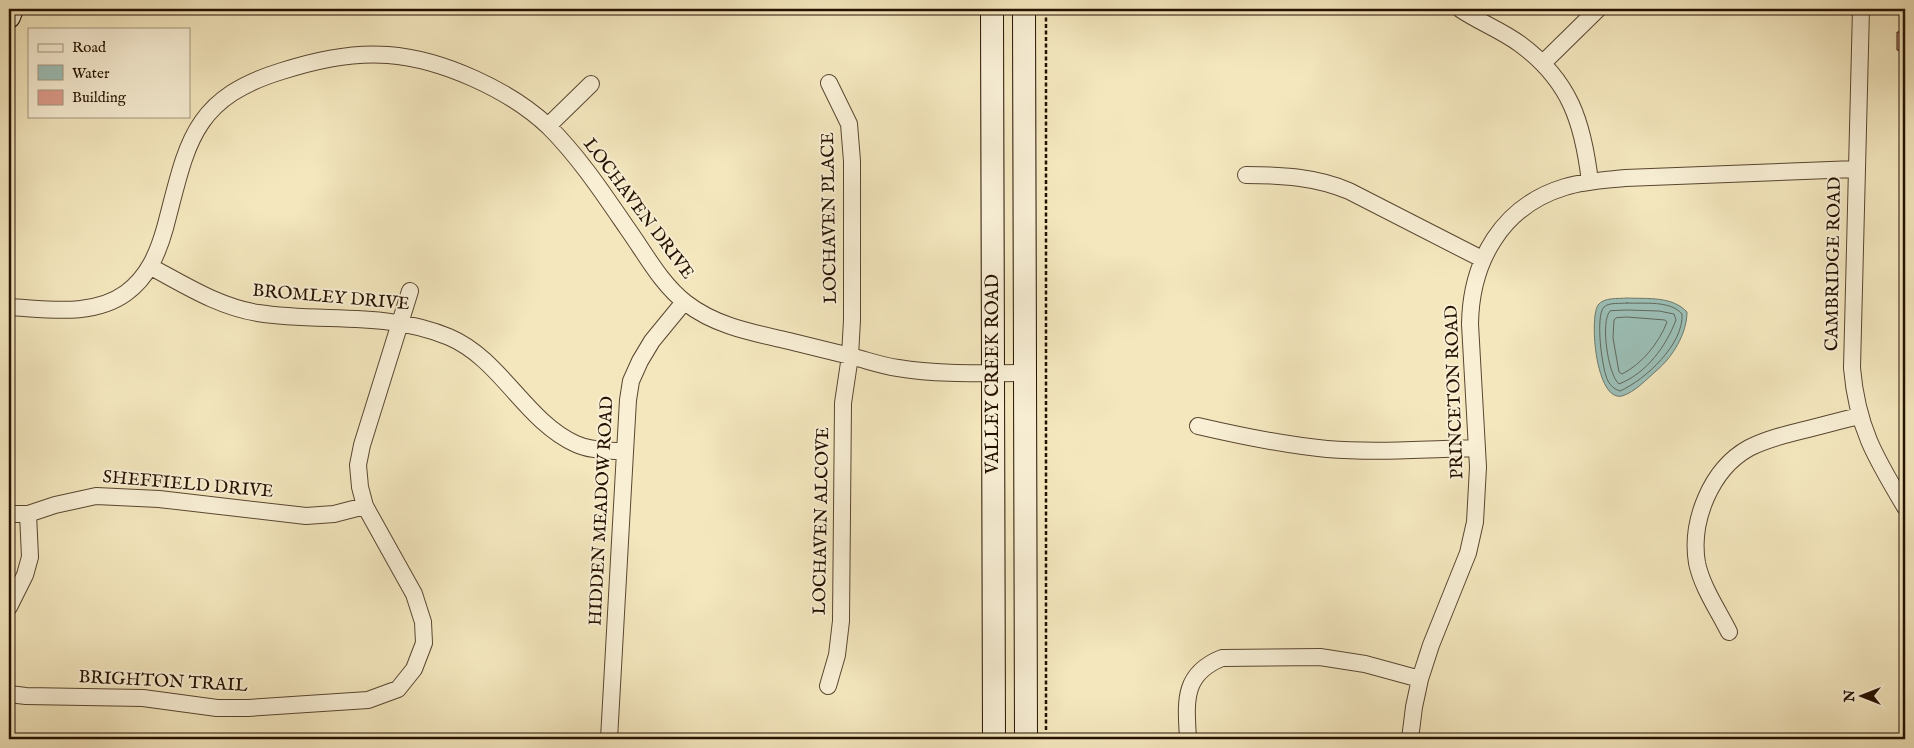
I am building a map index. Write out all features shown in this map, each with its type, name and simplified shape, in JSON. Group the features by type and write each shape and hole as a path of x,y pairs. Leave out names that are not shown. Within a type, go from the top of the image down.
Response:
{"main road":[{"path":"9,17 12,9"},
{"name":"VALLEY CREEK ROAD","path":"992,9 994,739"},
{"name":"VALLEY CREEK ROAD","path":"1024,9 1026,739"}],"street":[{"path":"1460,9 1499,30 1543,63 1570,99 1580,124 1590,182"},
{"path":"1543,63 1598,9"},
{"name":"CAMBRIDGE ROAD","path":"1861,9 1852,368 1854,391 1859,416 1870,448 1905,507"},
{"name":"LOCHAVEN DRIVE","path":"9,307 66,310 89,309 109,302 126,293 139,281 151,266 161,241 186,150 195,132 206,115 239,88 257,78 328,58 351,55 389,55 421,60 479,81 517,102 548,126 587,170 664,281 684,302 704,316 732,327 894,368 924,372 1025,373"},
{"name":"LOCHAVEN PLACE","path":"829,83 849,124 851,143 852,320 850,356"},
{"path":"548,126 590,84"},
{"name":"PRINCETON ROAD","path":"1410,739 1420,679 1431,645 1468,553 1475,522 1478,494 1477,448 1470,309 1475,279 1482,259 1505,224 1522,209 1543,196 1565,187 1590,182 1625,178 1856,169"},
{"path":"1246,175 1307,178 1330,183 1482,259"},
{"name":"BROMLEY DRIVE","path":"151,266 208,298 258,313 400,322 429,329 452,338 470,349 485,362 547,424 576,444 590,449 625,452"},
{"name":"BRIGHTON TRAIL","path":"9,694 143,698 217,708 248,708 368,700 401,695 424,643 423,622 414,594 365,506 360,487 359,472 362,445 410,290"},
{"name":"HIDDEN MEADOW ROAD","path":"609,739 628,400 631,381 640,360 652,341 684,302"},
{"name":"LOCHAVEN ALCOVE","path":"828,686 837,655 841,622 842,424 844,388 850,356"},
{"path":"1729,632 1703,582 1697,563 1698,525 1703,505 1712,486 1737,456 1749,448 1768,440 1859,416"},
{"path":"1198,426 1248,438 1353,451 1477,448"},
{"name":"SHEFFIELD DRIVE","path":"9,514 28,514 55,505 96,496 159,499 306,516 334,514 365,506"},
{"path":"9,607 25,575 30,557 28,514"},
{"path":"1188,739 1186,700 1190,687 1197,674 1209,663 1222,658 1320,657 1365,664 1420,679"}],"path":[{"path":"1046,9 1046,739"}],"water":[{"path":"1627,298 1667,301 1674,303 1687,312 1682,336 1668,359 1632,392 1622,396 1613,394 1606,386 1601,374 1597,358 1594,326 1595,313 1601,302"}],"building":[{"path":"1903,9 1905,9 1905,51 1897,50 1897,32 1903,32"}]}
